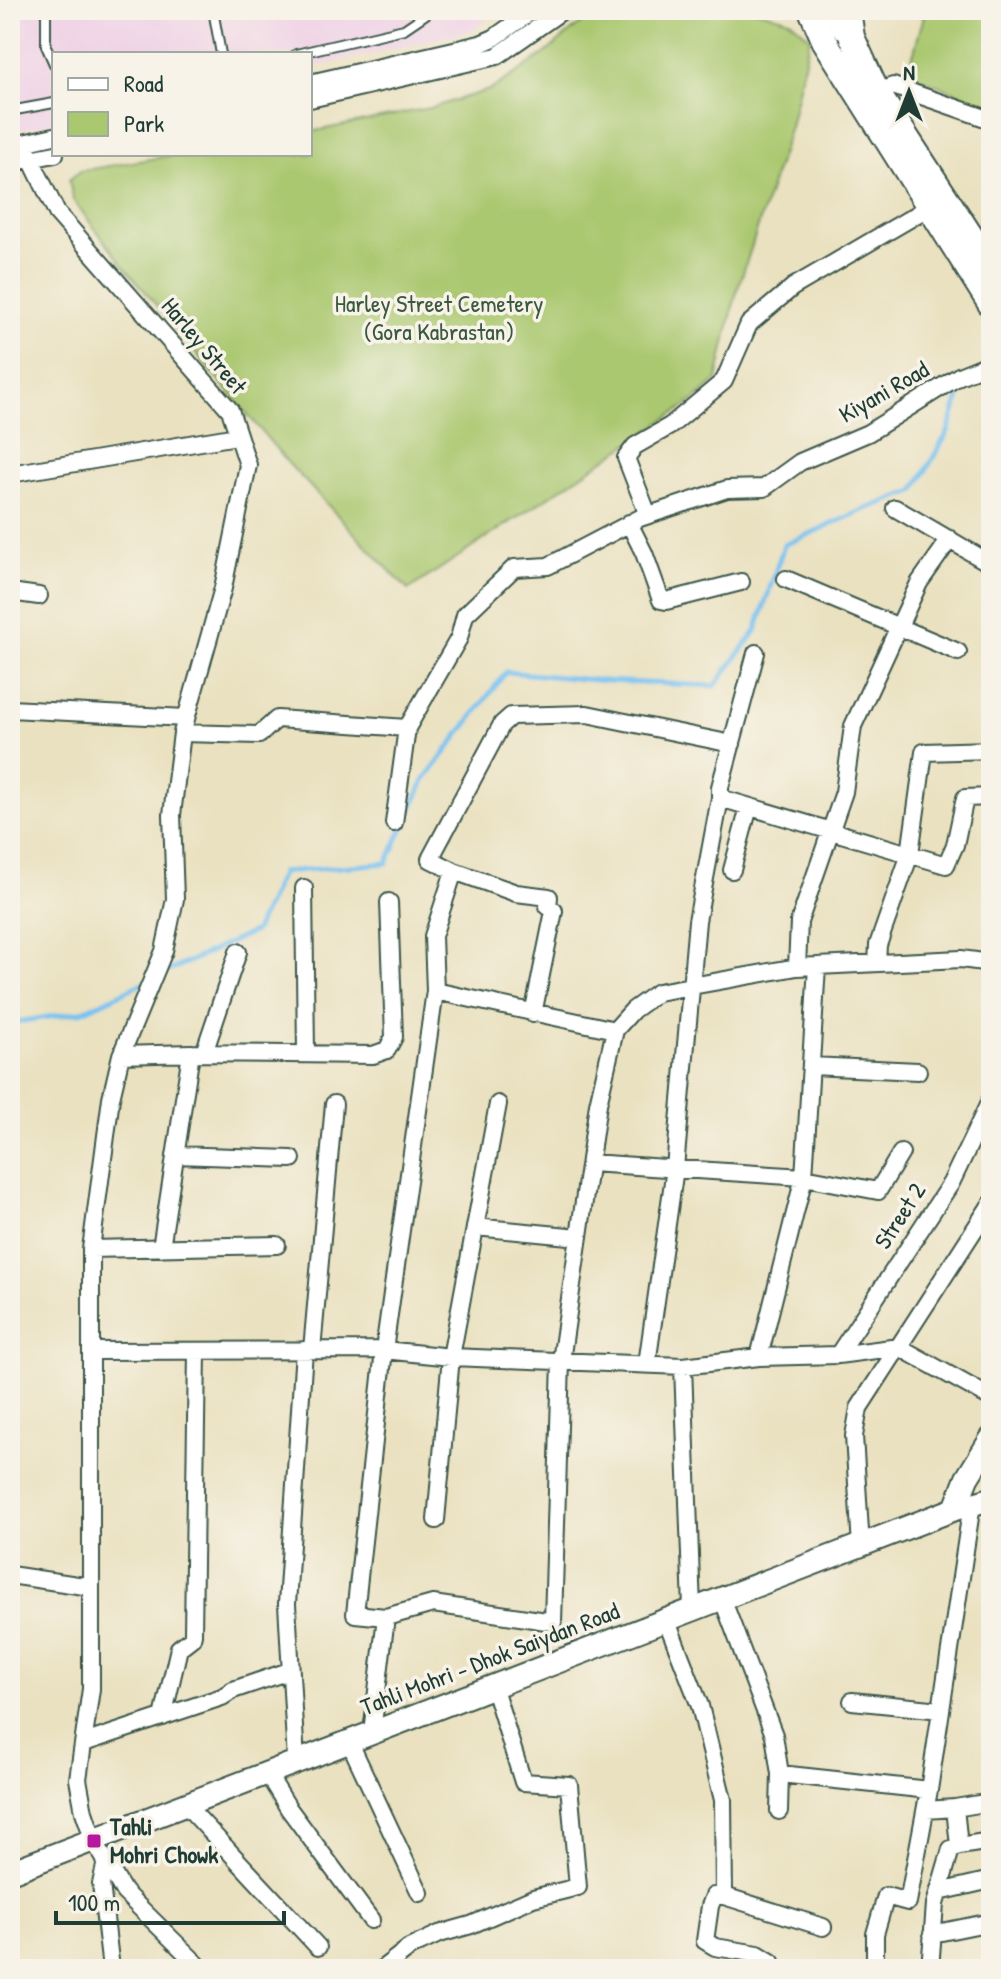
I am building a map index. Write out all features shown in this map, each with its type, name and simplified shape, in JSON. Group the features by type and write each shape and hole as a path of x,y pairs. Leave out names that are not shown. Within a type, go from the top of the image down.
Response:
{"main road":[{"path":"811,10 824,40 991,305"},
{"path":"848,10 852,37 877,92 991,267"}],"street":[{"path":"312,83 480,44 494,38 533,10"},
{"path":"312,99 497,56 563,10"},
{"path":"796,10 824,40"},
{"path":"832,10 841,30 852,37"},
{"path":"877,92 893,86 991,120"},
{"path":"16,144 52,136"},
{"name":"Harley Street","path":"16,144 30,159 57,213 230,410 248,465 223,588 184,726 172,815 175,899 164,951 121,1055 102,1156 91,1249 91,1689 78,1779 84,1812 94,1841 124,1892 202,1969"},
{"path":"10,163 52,155"},
{"path":"648,515 626,458 635,446 670,426 724,381 749,324 793,287 928,208"},
{"name":"Kiyani Road","path":"407,728 459,638 465,615 514,568 548,566 629,523 727,489 764,488 800,462 868,433 959,376 991,363"},
{"path":"10,474 237,436"},
{"path":"895,508 991,564"},
{"path":"629,523 661,600 741,582"},
{"path":"797,967 799,922 844,792 853,726 919,583 950,539"},
{"path":"786,579 958,652"},
{"path":"10,592 39,596"},
{"path":"647,1364 675,1168 697,921 720,787 756,653"},
{"path":"10,709 259,735 277,719 407,728 394,823"},
{"path":"533,1014 554,911 548,906 549,897 516,893 430,859 502,724 511,716 587,714 732,744"},
{"path":"877,963 878,945 910,854 924,752 991,750"},
{"path":"720,798 946,865 955,845 965,798 991,797"},
{"path":"732,870 749,807"},
{"path":"454,871 433,936 435,991 384,1350 355,1614 386,1617 433,1604 553,1622 561,1361 598,1104 615,1030 633,1010 658,992 797,967 961,959 991,963"},
{"path":"304,888 306,1053"},
{"path":"121,1055 373,1055 387,1050 394,1037 389,902"},
{"path":"161,1248 175,1155 198,1053 238,952"},
{"path":"759,1357 804,1177 817,966"},
{"path":"435,991 615,1030"},
{"path":"811,1066 918,1071"},
{"name":"Street 2","path":"838,1355 951,1183 991,1099"},
{"path":"296,1762 287,1604 308,1350 334,1104"},
{"path":"436,1520 451,1357 498,1104"},
{"path":"590,1163 804,1177 878,1191 901,1153"},
{"path":"175,1155 292,1159"},
{"path":"861,1547 854,1436 859,1408 991,1204"},
{"path":"475,1227 579,1237"},
{"path":"91,1249 277,1245"},
{"path":"92,1351 384,1350 451,1357 683,1366 759,1357 838,1355 899,1347 991,1398"},
{"path":"163,1717 179,1648 193,1634 197,1351"},
{"path":"683,1366 692,1609"},
{"path":"875,1969 875,1934 886,1896 908,1902 926,1810 973,1504 967,1478 991,1439"},
{"name":"Tahli Mohri - Dhok Saiydan Road","path":"10,1872 973,1504"},
{"path":"10,1575 91,1587"},
{"path":"722,1598 774,1735 780,1774 779,1811"},
{"path":"372,1732 386,1617"},
{"path":"666,1619 700,1706 723,1800 724,1896"},
{"path":"84,1743 289,1671"},
{"path":"382,1969 409,1948 439,1934 471,1925 533,1898 578,1887 569,1785 523,1782 493,1685"},
{"path":"852,1701 941,1710"},
{"path":"349,1741 420,1893"},
{"path":"267,1773 289,1809 371,1920"},
{"path":"780,1774 929,1790"},
{"path":"926,1810 991,1802"},
{"path":"186,1805 318,1947"},
{"path":"955,1808 959,1846"},
{"path":"930,1969 935,1904 951,1849 991,1841"},
{"path":"106,1861 101,1884 111,1969"},
{"path":"939,1892 991,1880"},
{"path":"770,1969 771,1962 758,1954 715,1947 705,1941 714,1896 724,1896 823,1927"},
{"path":"932,1934 991,1922"}],"lane":[{"path":"46,10 46,46 52,60"},
{"path":"213,10 221,52"},
{"path":"305,52 404,29 432,10"},
{"path":"10,111 52,103"}],"shaded area":[{"path":"10,10 494,10 475,30 312,68 312,52 52,52 52,123 10,132"}],"green space":[{"name":"Harley Street Cemetery (Gora Kabrastan)","path":"597,10 757,10 790,20 810,37 790,127 735,298 717,380 693,401 408,590 288,463 128,271 73,200 69,180 80,171 168,156 312,156 312,132 434,107 492,89 543,55"},
{"path":"903,10 991,10 991,107 908,73 924,16"}],"waterway":[{"path":"160,975 255,931 282,872 387,863 424,781 506,672 715,686 756,631 784,545 914,491 948,432 959,397"},
{"path":"10,1023 81,1012 143,983"}],"place":[{"name":"Tahli Mohri Chowk","path":"94,1841"}]}
